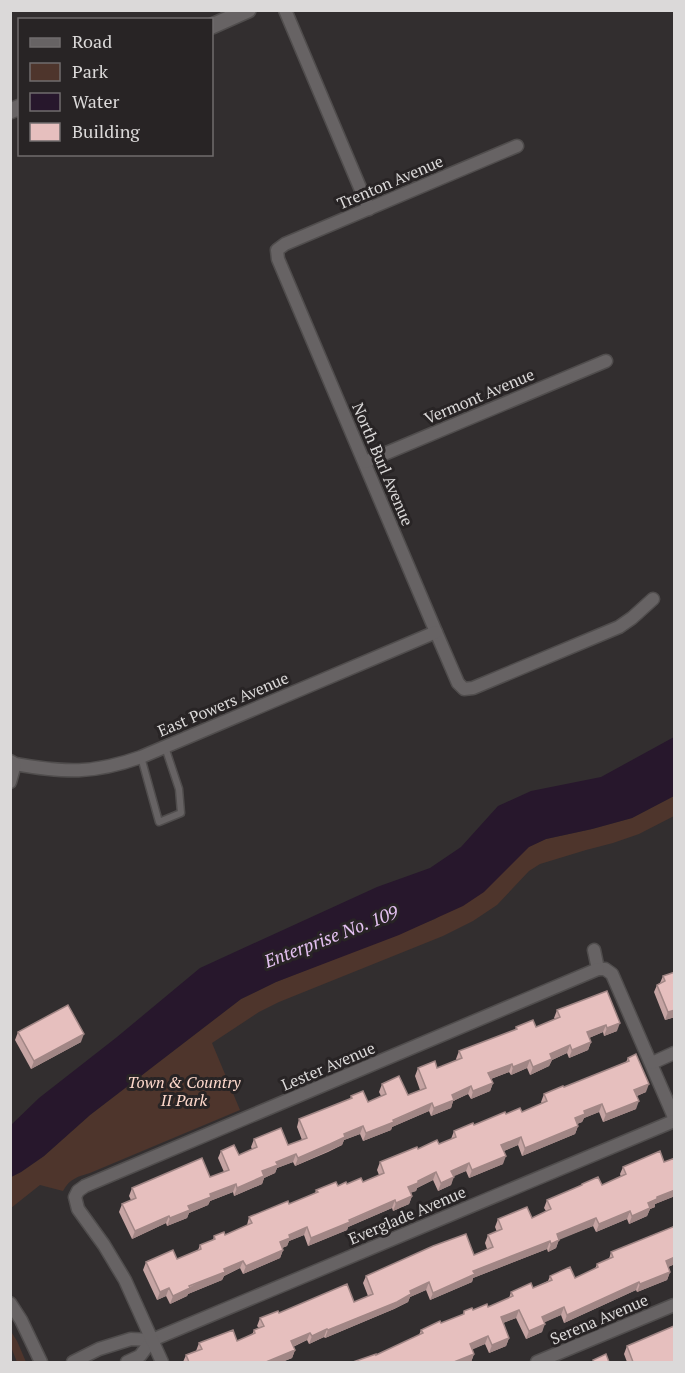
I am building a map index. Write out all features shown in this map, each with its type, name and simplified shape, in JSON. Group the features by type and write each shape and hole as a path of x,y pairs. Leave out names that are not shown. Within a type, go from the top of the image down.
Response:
{"street":[{"path":"213,26 248,10"},
{"path":"285,10 369,209"},
{"name":"Trenton Avenue","path":"277,250 285,244 517,146"},
{"name":"North Burl Avenue","path":"277,250 278,259 458,684 464,689 473,688 619,627 653,599"},
{"name":"Vermont Avenue","path":"365,462 606,361"},
{"name":"East Powers Avenue","path":"13,763 66,771 94,770 118,765 436,632"},
{"path":"10,782 13,763"},
{"path":"594,950 598,969 605,969 612,974 675,1117"},
{"name":"Lester Avenue","path":"152,1340 120,1271 78,1209 75,1197 78,1191 85,1186 598,969"},
{"path":"652,1063 675,1053"},
{"name":"Everglade Avenue","path":"73,1362 99,1349 131,1339 152,1340 675,1121"},
{"path":"10,1303 32,1340 41,1362"},
{"name":"Serena Avenue","path":"537,1362 675,1305"},
{"path":"152,1340 162,1362"},
{"name":"Everglade Avenue","path":"127,1362 140,1356 152,1340"}],"lane":[{"path":"141,757 159,822 181,813 179,789 165,747"}],"green space":[{"name":"Town & Country II Park","path":"674,796 674,816 639,834 540,864 529,871 497,905 473,921 443,936 279,1002 259,1012 212,1043 240,1110 78,1177 71,1181 63,1191 40,1185 11,1208 11,1177 44,1156 90,1115 241,999 276,982 435,919 528,847 546,839 632,818"},
{"path":"10,1330 26,1362 17,1362 11,1347"}],"water":[{"name":"Enterprise No. 109","path":"674,737 674,796 632,818 546,839 529,847 484,892 463,906 399,935 276,982 241,999 90,1115 44,1156 11,1177 11,1125 39,1098 200,968 377,887 430,868 461,847 498,806 531,791 601,777"}],"building":[{"path":"675,972 675,1010 668,1012 657,985 665,981 663,976"},
{"path":"607,991 620,1023 587,1032 591,1042 572,1050 570,1045 550,1054 552,1059 533,1067 530,1060 488,1073 493,1083 473,1091 471,1086 452,1095 454,1100 434,1108 432,1103 366,1133 363,1126 344,1134 345,1137 298,1158 296,1154 276,1162 278,1165 262,1171 264,1176 237,1188 236,1184 210,1194 211,1197 188,1206 190,1210 170,1218 169,1216 135,1231 122,1204 136,1198 132,1188 202,1158 210,1177 229,1170 221,1151 234,1145 239,1155 257,1147 254,1139 281,1128 288,1145 307,1138 299,1119 352,1098 351,1096 363,1091 368,1102 386,1094 382,1084 399,1076 408,1095 426,1088 418,1068 435,1061 437,1068 462,1058 459,1051 517,1029 516,1027 533,1020 536,1027 560,1017 557,1010"},
{"path":"68,1005 84,1034 34,1061 18,1032"},
{"path":"636,1054 649,1084 634,1090 639,1101 606,1114 602,1104 584,1111 585,1114 575,1118 578,1126 525,1148 521,1137 501,1145 506,1156 472,1170 469,1163 451,1171 454,1177 441,1183 436,1172 408,1187 412,1196 396,1203 395,1200 311,1238 307,1227 280,1242 283,1250 246,1266 243,1261 173,1296 169,1288 160,1292 146,1262 173,1250 177,1259 201,1249 200,1245 215,1239 214,1236 224,1232 225,1235 252,1223 249,1217 288,1201 289,1204 336,1182 338,1186 361,1178 363,1182 384,1173 380,1162 437,1140 439,1144 456,1137 454,1131 473,1123 474,1125 520,1108 522,1112 547,1101 544,1094 629,1061 628,1058"},
{"path":"660,1151 664,1162 675,1158 675,1190 648,1203 650,1208 632,1216 630,1211 599,1224 596,1218 557,1234 559,1240 551,1244 550,1241 473,1271 475,1274 433,1293 429,1282 410,1291 411,1294 397,1302 312,1336 310,1333 291,1341 295,1350 266,1362 189,1362 186,1355 202,1349 199,1343 233,1330 237,1341 264,1326 260,1318 278,1311 279,1313 347,1284 354,1302 373,1294 366,1276 433,1246 466,1234 474,1255 493,1247 488,1235 502,1229 498,1219 527,1207 532,1218 551,1209 547,1200 598,1177 602,1185 626,1174 623,1167"},
{"path":"675,1226 675,1257 666,1261 670,1272 640,1284 639,1282 567,1315 564,1307 542,1317 545,1324 529,1331 519,1310 501,1317 509,1338 492,1345 488,1336 470,1344 474,1354 454,1362 353,1362 376,1355 423,1333 421,1330 440,1321 441,1323 464,1314 464,1311 487,1304 488,1307 513,1296 511,1292 531,1283 533,1288 552,1280 550,1276 570,1267 575,1278 613,1257 611,1252"},
{"path":"674,1326 675,1362 633,1362 627,1346"},
{"path":"606,1354 609,1362 594,1362 593,1360"}]}
